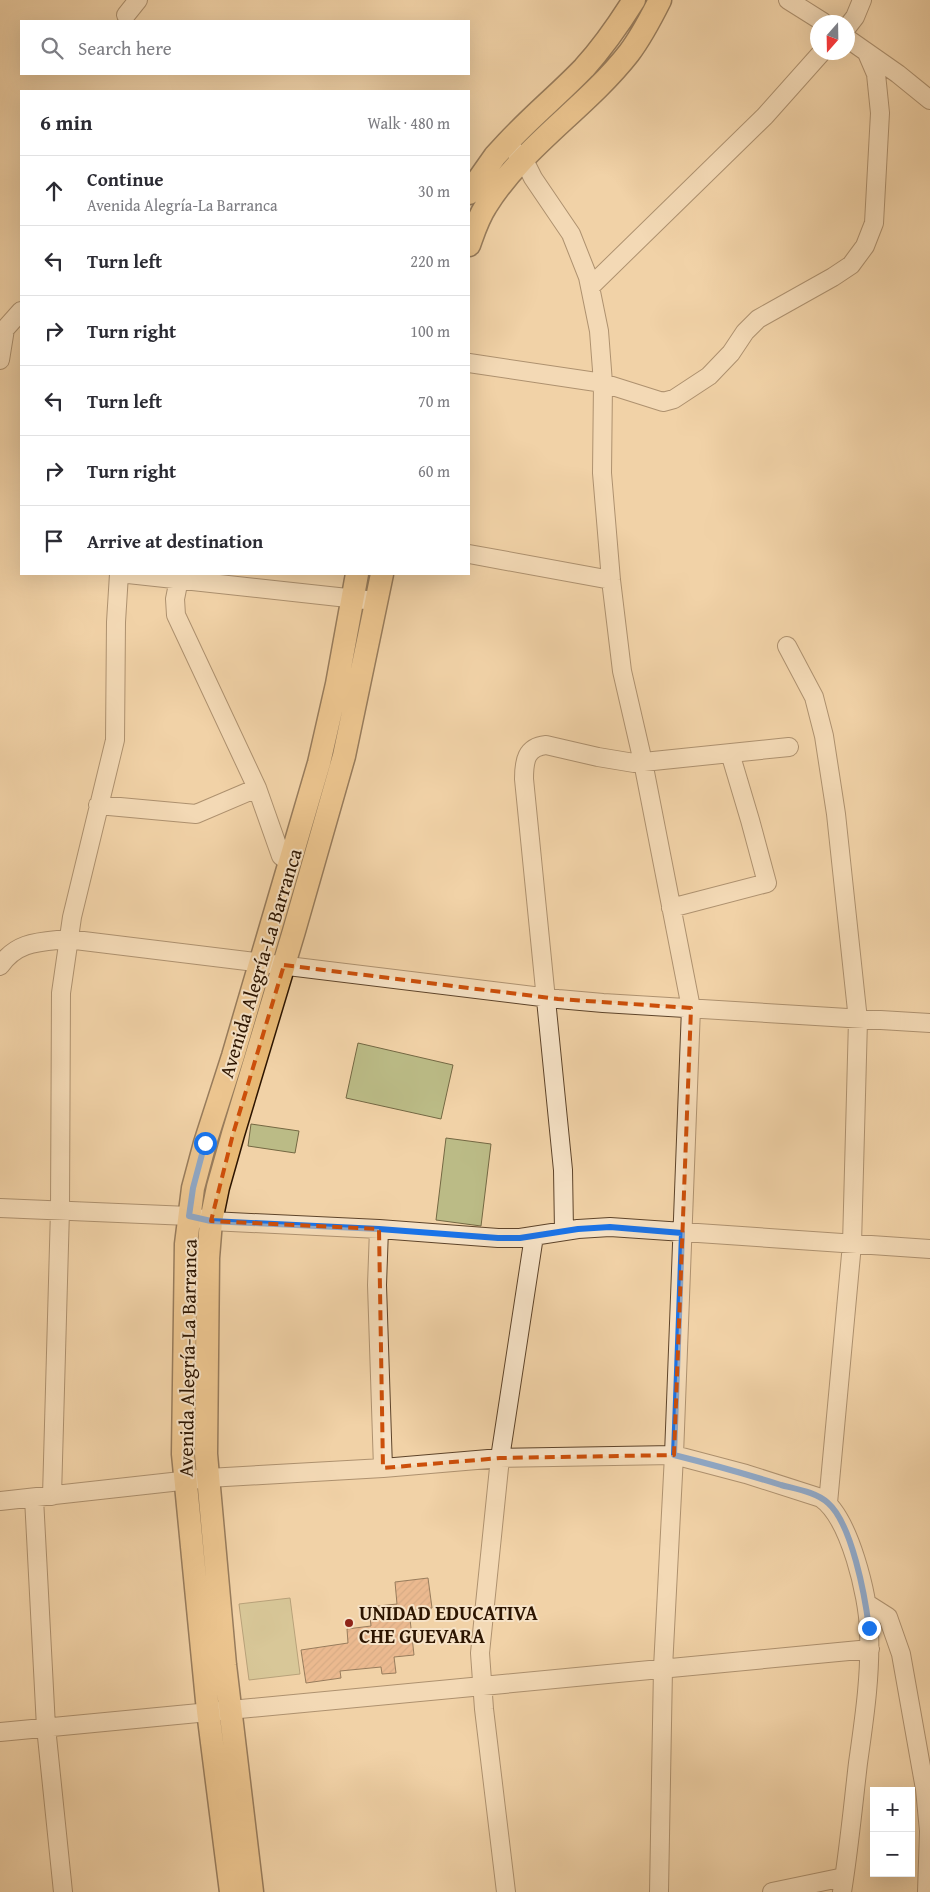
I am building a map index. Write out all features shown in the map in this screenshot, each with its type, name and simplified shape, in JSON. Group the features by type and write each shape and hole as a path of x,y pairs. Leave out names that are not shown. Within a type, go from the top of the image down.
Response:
{"main road":[{"path":"470,192 495,156 583,68 619,25 634,0"},
{"path":"470,242 486,206 523,158 605,79 629,53 660,0"},
{"name":"Avenida Alegría-La Barranca","path":"231,1892 208,1712 183,1454 185,1283 189,1216 193,1188 205,1143 324,745 357,575"},
{"name":"Avenida Alegría-La Barranca","path":"252,1892 230,1709 208,1478 206,1436 207,1296 211,1221 218,1187 233,1134 344,756 382,575"}],"street":[{"path":"126,15 138,0"},
{"path":"788,0 813,15"},
{"path":"855,17 862,0"},
{"path":"855,44 898,74 930,100"},
{"path":"470,363 603,384 663,402 674,398 709,376 731,353 744,332 758,319 833,277 852,264 865,246 874,223 880,114 876,74 868,53"},
{"path":"590,287 765,116 815,60"},
{"path":"507,143 523,158 533,178 571,234 588,277 600,330 603,384 602,473 611,580 622,671 643,762 691,1008 664,1668 659,1892"},
{"path":"0,360 5,329 20,312"},
{"path":"470,554 611,580"},
{"path":"52,1496 60,1210 60,1003 67,939 115,740 116,622 119,575"},
{"path":"138,575 375,601"},
{"path":"180,579 175,598 176,615 257,788 281,856 290,863"},
{"path":"787,646 814,697 824,736 836,814 858,1020 852,1244 828,1503"},
{"path":"564,1231 563,1170 524,779 525,761 532,749 546,745 621,762 643,762 789,747"},
{"path":"671,908 767,883 730,753"},
{"path":"98,805 196,814 257,788"},
{"path":"0,966 9,954 21,947 35,942 67,939 545,998 858,1020 930,1023"},
{"path":"0,1208 189,1216 211,1221 379,1229 498,1238 534,1236 610,1227 930,1249"},
{"path":"379,1229 377,1285 383,1468"},
{"path":"506,1892 482,1686 480,1652 500,1458 534,1236"},
{"path":"0,1501 208,1478 383,1468 500,1458 674,1455 712,1464 821,1498 836,1513 846,1532 866,1603 870,1650 862,1732 843,1884 772,1892"},
{"path":"34,1498 46,1727 63,1892"},
{"path":"866,1603 888,1617 901,1654 925,1789 930,1831 927,1892"},
{"path":"0,1732 870,1650"}],"highlighted area":[{"path":"284,965 558,999 691,1008 674,1455 500,1458 383,1468 379,1229 211,1221 233,1134"}],"green space":[{"path":"358,1043 453,1065 441,1119 346,1098"},
{"path":"251,1124 299,1131 295,1153 248,1146"},
{"path":"446,1138 491,1144 481,1226 436,1220"},
{"path":"290,1598 300,1674 249,1680 239,1604"}],"building":[{"path":"428,1578 432,1608 409,1610 414,1655 394,1657 396,1673 382,1674 381,1667 340,1671 341,1678 306,1683 301,1650 348,1643 347,1629 371,1626 369,1607 397,1604 395,1582"}],"place":[{"name":"UNIDAD EDUCATIVA CHE GUEVARA","path":"349,1623"}],"route":[{"path":"205,1143 193,1188 189,1216 211,1221 379,1229 498,1238 520,1238 578,1229 610,1227 682,1233 674,1455 712,1464 802,1491 821,1498 828,1503 836,1513 846,1532 852,1549 866,1603 869,1628"}]}
